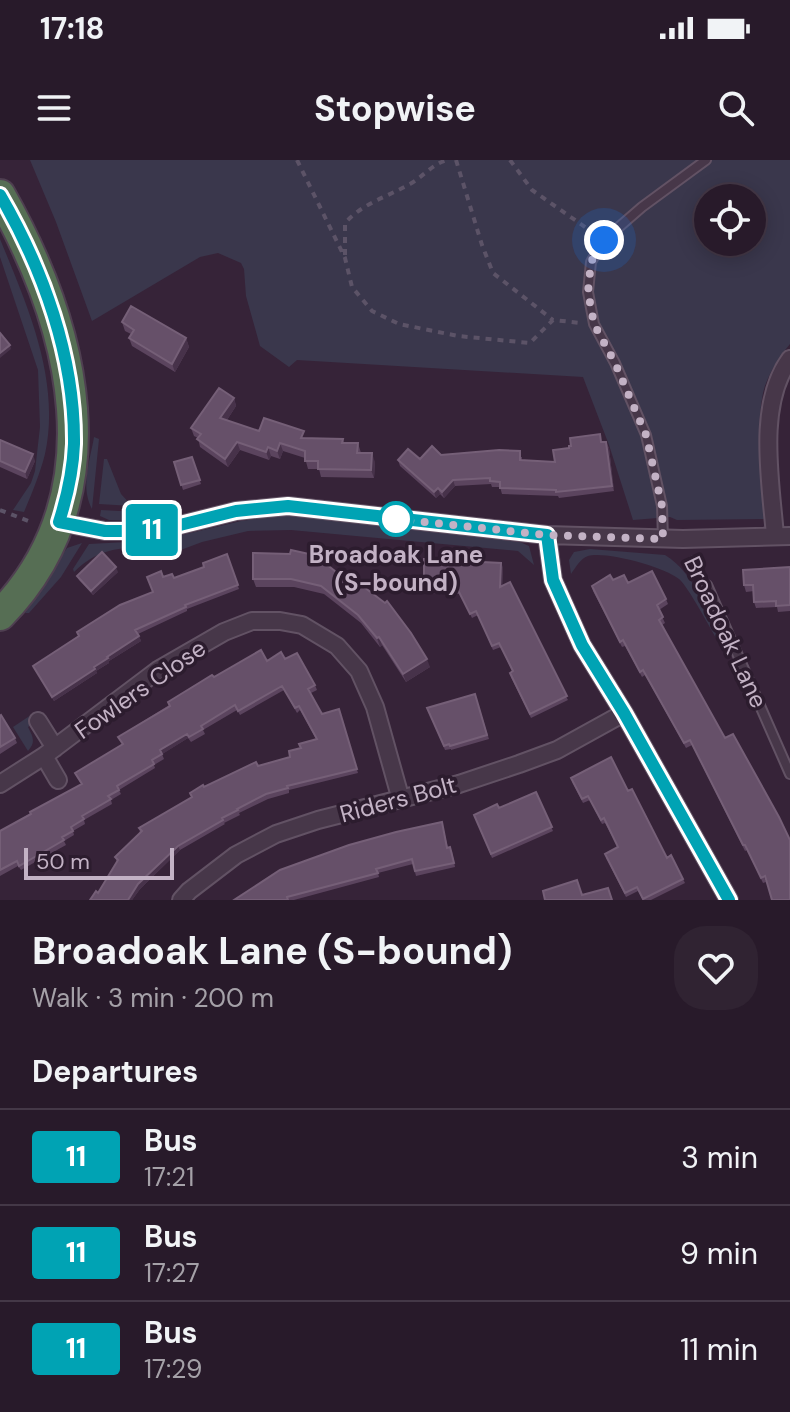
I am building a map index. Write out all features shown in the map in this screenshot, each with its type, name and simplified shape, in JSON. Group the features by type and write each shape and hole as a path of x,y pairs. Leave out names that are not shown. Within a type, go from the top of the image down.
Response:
{"highway":[{"path":"0,195 19,228 56,325 68,373 74,447 69,487 58,526 33,574 0,615"}],"street":[{"path":"683,539 782,536 768,435 774,394 790,359"},
{"name":"Broadoak Lane","path":"58,526 146,531 236,511 288,506 547,535 683,539"},
{"path":"547,535 553,580 582,645 624,713 729,900"},
{"name":"Fowlers Close","path":"0,784 50,752 158,670 211,639 252,621 280,621 302,625 337,646 359,671 375,707 401,800"},
{"name":"Riders Bolt","path":"181,900 236,855 276,834 318,820 459,784 557,750 624,713"},
{"name":"Fowlers Close","path":"38,721 58,780"}],"lane":[{"path":"663,539 662,506 646,435 615,363 594,324 588,292 591,262 604,240 642,207 706,160"},
{"name":"Broadoak Lane","path":"707,585 790,774"}],"path":[{"path":"297,160 345,258 352,287 372,311 399,324 512,343 530,343 553,320"},
{"path":"345,258 345,223 355,212 411,183 436,163 447,160"},
{"path":"456,160 493,273 553,320 594,324"},
{"path":"513,162 532,190 604,240"},
{"path":"0,510 58,526"},
{"name":"Broadoak Lane","path":"683,539 707,585"}],"shaded area":[{"path":"30,160 790,160 790,344 777,361 763,393 760,456 764,519 677,520 670,517 633,520 583,377 297,360 289,367 260,346 246,296 241,263 218,253 200,257 92,321"},
{"path":"0,239 39,344 49,398 45,454 24,512 13,510 31,483 35,471 40,427 38,370 0,257"},
{"path":"94,437 99,439 92,509 86,483"},
{"path":"104,459 107,459 121,494 132,506 99,504"},
{"path":"101,510 137,512 147,517 147,521 109,520 100,516"},
{"path":"287,515 520,542 529,546 534,565 518,551 291,530 248,531 202,542 154,560 148,546 117,549 92,558 74,572 73,569 89,544 146,541 241,521"},
{"path":"82,543 61,577 29,613 25,613 67,548"},
{"path":"590,549 665,555 685,572 692,583 721,643 683,583 672,574 635,561 596,555 583,559 571,574 569,560 574,552"},
{"path":"37,711 40,718 28,727 33,739 28,751 13,727"}],"building":[{"path":"131,306 186,338 172,364 129,338 134,330 122,322"},
{"path":"0,333 10,345 0,353"},
{"path":"219,388 234,398 220,418 259,431 264,418 304,431 301,438 343,439 342,443 358,443 357,453 372,453 371,470 318,469 318,461 305,461 305,451 280,443 277,451 268,447 266,452 237,442 225,459 197,439 201,434 191,428"},
{"path":"600,434 601,442 606,442 612,486 556,492 500,488 500,482 490,481 490,478 453,480 442,492 438,488 434,492 398,460 408,449 420,459 432,446 441,455 520,451 520,460 555,462 553,450 569,448 570,438"},
{"path":"0,440 33,454 25,472 0,461"},
{"path":"192,457 200,480 181,485 174,462"},
{"path":"291,550 321,560 345,579 348,575 385,603 387,601 427,659 403,674 379,637 358,615 321,586 291,579 253,579 253,553 290,554"},
{"path":"102,552 116,567 91,591 77,576"},
{"path":"227,554 238,585 185,605 135,630 139,636 52,697 33,666 79,636 77,632 120,605 153,592 147,577 161,571 163,577 172,574 174,578"},
{"path":"424,559 501,563 500,587 510,582 567,696 530,714 499,643 492,646 476,611 470,614 458,590 424,589"},
{"path":"790,567 790,605 776,606 776,601 754,602 753,585 744,585 743,570"},
{"path":"652,571 666,599 657,605 663,617 659,620 725,738 733,734 790,840 790,900 772,900 765,876 761,878 690,740 684,743 643,670 640,672 623,640 620,642 592,586 610,575 613,580 624,575 628,583"},
{"path":"261,650 267,661 281,652 285,659 297,653 315,685 308,689 322,714 339,709 357,769 266,794 178,846 138,884 128,900 90,900 96,891 98,893 118,860 115,857 142,831 139,828 192,797 190,793 203,785 256,762 258,766 290,757 289,751 301,748 299,744 317,739 299,706 295,708 282,686 238,711 235,705 201,726 203,729 189,737 187,734 160,750 162,754 152,760 154,764 117,786 119,790 108,796 111,799 82,816 84,819 71,827 73,831 62,837 64,840 19,866 17,861 0,870 0,831 82,784 75,773 123,744 118,737 170,706 168,702"},
{"path":"475,694 487,735 444,746 427,708"},
{"path":"0,716 15,738 0,747"},
{"path":"611,757 628,791 632,789 667,858 671,855 683,879 643,899 637,887 625,893 605,854 618,847 604,818 601,820 588,796 582,799 571,778"},
{"path":"536,792 552,827 491,854 474,815"},
{"path":"442,822 447,848 450,847 454,863 415,871 412,859 376,869 378,873 287,897 288,900 234,900 280,870 349,845"},
{"path":"577,880 582,895 608,888 612,900 545,900 543,891"}],"bus line":[{"name":"11","path":"0,195 19,228 38,275 56,325 68,373 74,447 69,487 59,522 105,531 146,531 236,511 288,506 547,535 553,580 582,645 624,713 729,900"}],"place":[{"name":"Broadoak Lane (S-bound)","path":"396,519"}],"route":[{"path":"396,519 547,535 663,539 662,506 646,435 615,363 594,324 588,292 591,262 604,240"}]}
